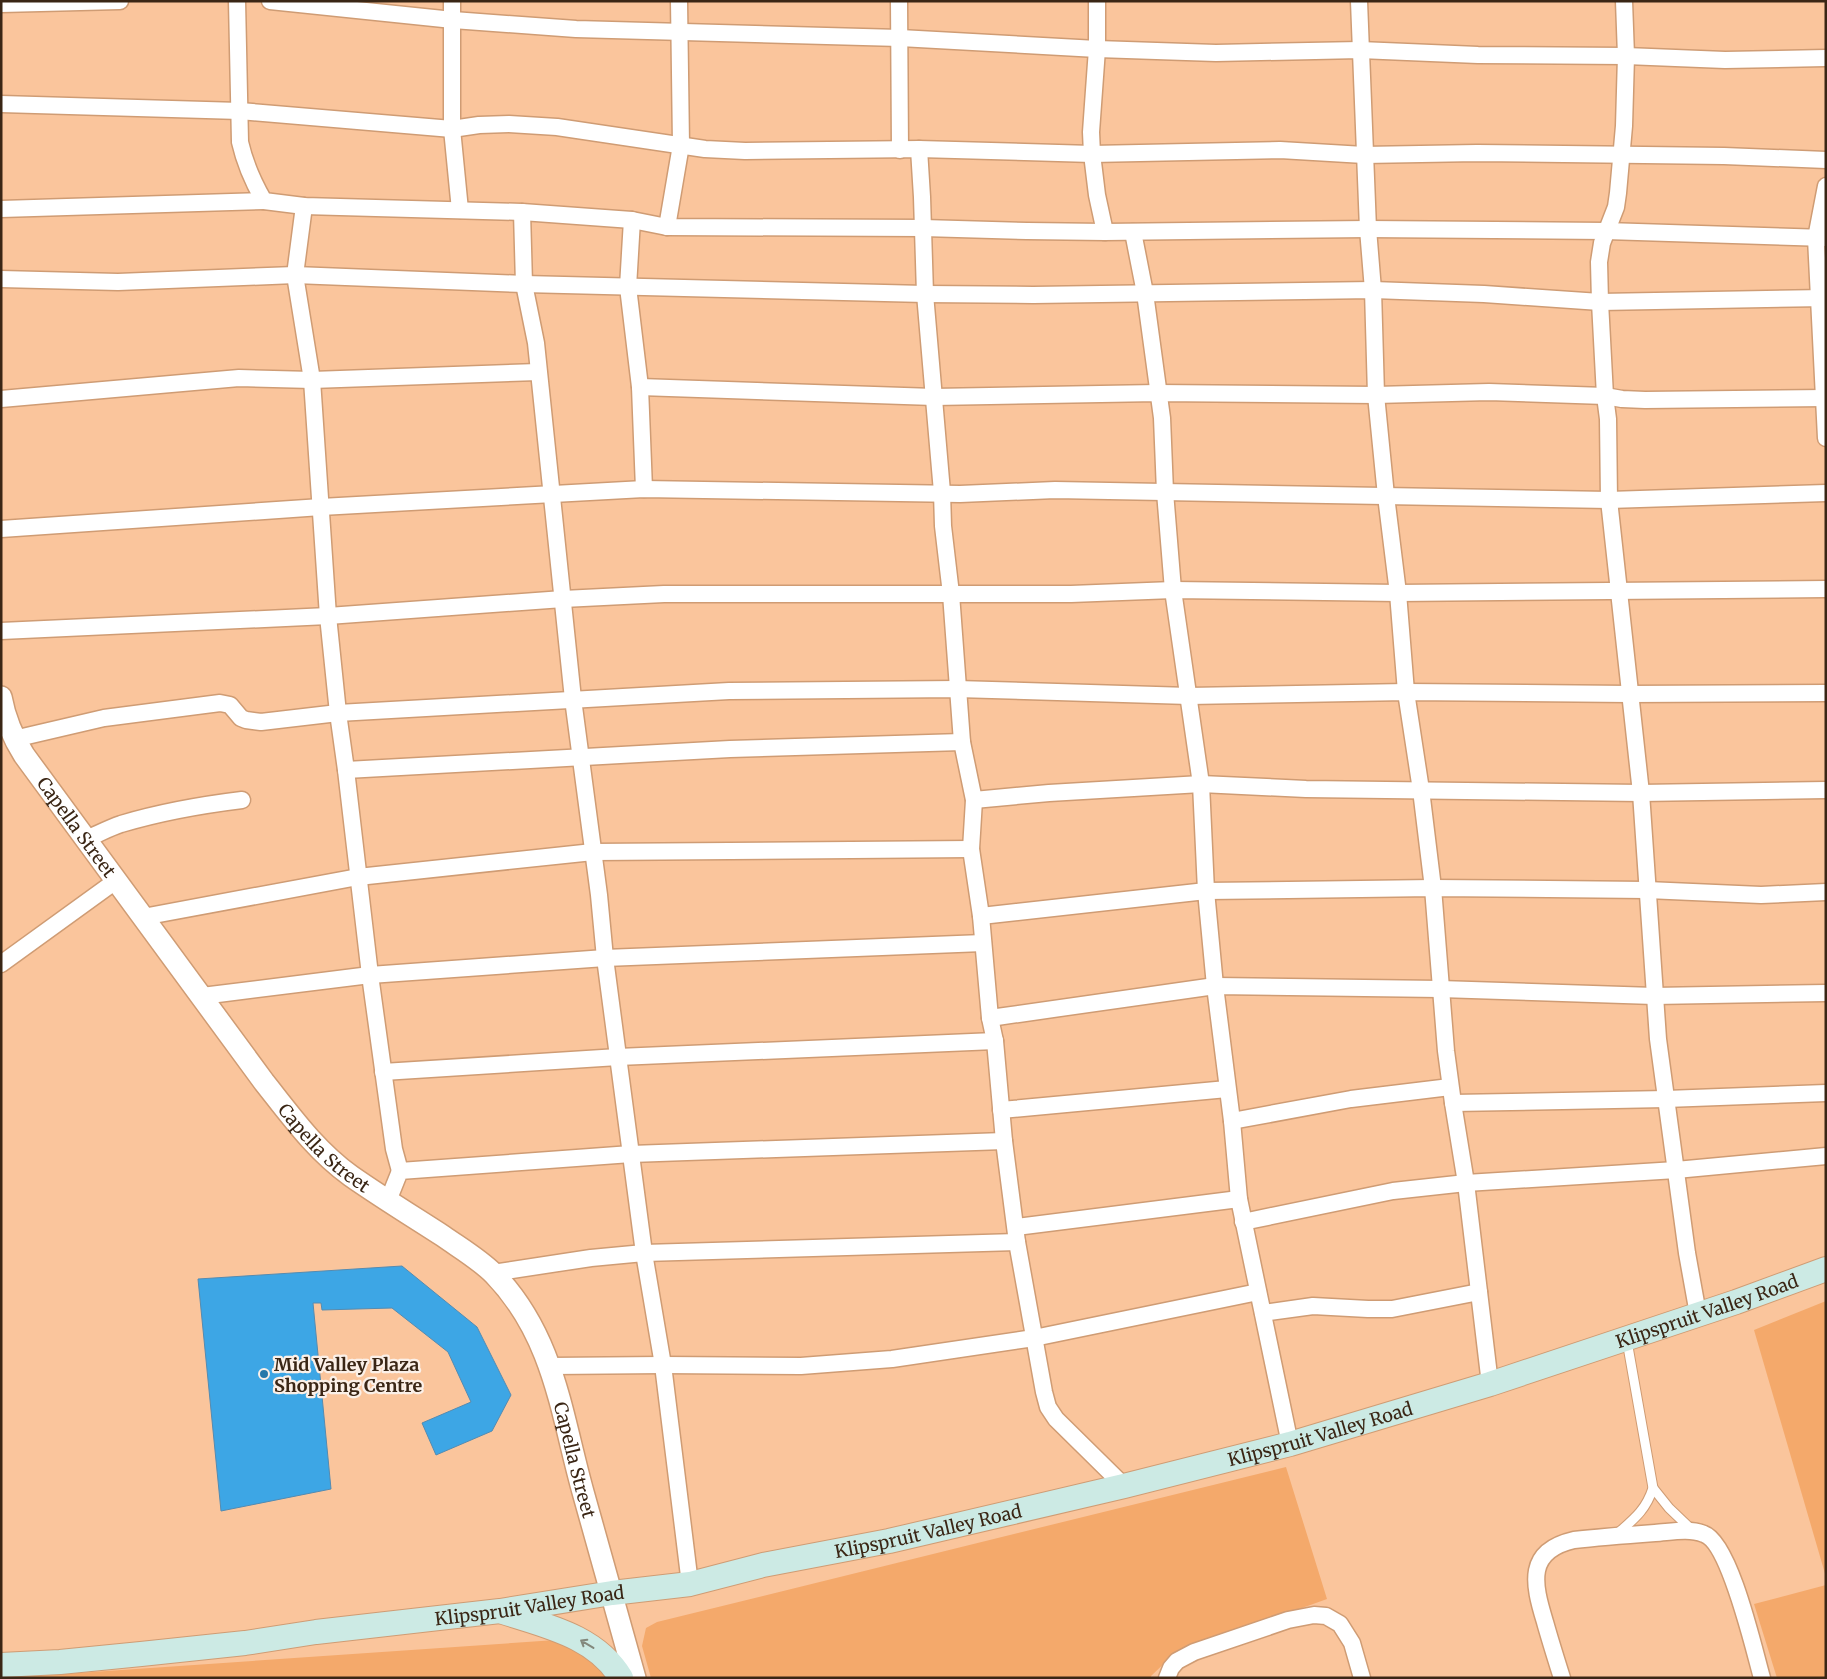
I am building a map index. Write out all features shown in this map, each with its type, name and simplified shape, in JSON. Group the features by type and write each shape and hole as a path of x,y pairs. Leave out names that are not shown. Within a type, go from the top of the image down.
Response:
{"main road":[{"name":"Klipspruit Valley Road","path":"1,1665 60,1662 245,1643 316,1632 500,1611 612,1593 690,1584 763,1565 890,1541 1124,1486 1290,1444 1490,1384 1826,1269"},
{"path":"500,1611 582,1640 599,1652 614,1667 621,1678"}],"street":[{"path":"1,4 120,1"},
{"path":"238,1 240,142 245,162 254,184 264,201"},
{"path":"270,1 453,20 576,29 900,38 1216,53 1360,50 1478,55 1626,56 1725,60 1826,58"},
{"path":"452,1 452,130 460,210"},
{"path":"667,227 681,145 679,1"},
{"path":"899,1 900,150"},
{"path":"1097,1 1097,48 1091,132 1092,154 1105,232"},
{"path":"1359,1 1364,155 1373,290 1376,395 1398,593 1406,692 1433,888 1440,989 1452,1095 1466,1183 1490,1384"},
{"path":"1624,1 1626,56 1624,126 1616,207 1606,231 1600,256 1600,302 1608,419 1610,500 1618,592 1641,793 1654,996 1687,1253 1698,1314"},
{"path":"1,104 240,111 452,130 480,125 509,124 557,127 705,149 745,151 919,149 1092,154 1280,150 1364,155 1477,153 1620,154 1826,160"},
{"path":"919,149 925,294 942,492 943,526 962,742 974,800 971,849 990,1018 995,1041 1004,1141 1017,1234 1034,1338 1048,1407 1056,1419 1124,1486"},
{"path":"1826,186 1821,238 1826,438"},
{"path":"1,209 264,201 304,206 522,212 632,220 667,227 923,228 1105,232 1368,229 1606,231 1821,238"},
{"path":"304,206 295,275 312,380 328,616 338,713 383,1072 394,1149 400,1171 388,1201"},
{"path":"522,212 524,284 536,343 580,757 644,1253 662,1365 690,1584"},
{"path":"632,220 628,287 640,387 644,489"},
{"path":"1133,232 1145,293 1157,393 1162,418 1165,492 1173,590 1201,784 1206,891 1239,1199 1290,1444"},
{"path":"1,279 118,282 295,275 524,284 925,294 1373,290 1484,294 1600,302 1822,298"},
{"path":"1,399 239,378 312,380 538,372"},
{"path":"640,387 934,397 1157,393 1376,395 1489,392 1605,396 1645,400 1825,398"},
{"path":"1,529 321,507 644,489 942,492 960,494 1055,490 1610,500 1826,493"},
{"path":"1,631 328,616 563,599 704,593 1071,594 1173,590 1398,593 1826,589"},
{"path":"14,739 104,718 220,703 230,705 241,718 261,722 338,713 729,691 957,689 1189,696 1406,692 1826,693"},
{"name":"Capella Street","path":"1,697 8,726 14,739 143,917 304,1133 324,1154 350,1175 473,1256 493,1273 514,1296 527,1316 551,1366 582,1490 635,1678"},
{"path":"346,770 730,749 962,742"},
{"path":"974,800 1049,793 1201,784 1306,789 1641,793 1826,790"},
{"path":"86,839 120,824 202,805 242,800"},
{"path":"143,917 358,877 593,852 971,849"},
{"path":"1,964 117,880"},
{"path":"980,916 1206,891 1433,888 1647,890 1761,895 1826,892"},
{"path":"202,996 370,975 605,958 983,943"},
{"path":"990,1018 1215,986 1440,989 1654,996 1826,993"},
{"path":"383,1072 618,1056 995,1041"},
{"path":"1001,1110 1227,1089"},
{"path":"1232,1121 1351,1099 1452,1095 1666,1099 1826,1093"},
{"path":"400,1171 631,1154 1004,1141"},
{"path":"1243,1222 1394,1191 1466,1183 1676,1170 1826,1156"},
{"path":"493,1273 591,1258 644,1253 1017,1234 1239,1199"},
{"path":"551,1366 801,1366 892,1359 1034,1338 1258,1292"},
{"path":"1263,1312 1313,1306 1368,1309 1392,1308 1479,1292"},
{"path":"1562,1678 1538,1600 1535,1580 1536,1570 1541,1558 1550,1549 1561,1543 1574,1540 1678,1531 1707,1535 1721,1551 1730,1570 1762,1678"},
{"path":"1167,1678 1171,1668 1178,1661 1194,1652 1288,1620 1314,1615 1334,1619 1346,1632 1352,1643 1362,1678"}],"lane":[{"path":"1614,1536 1642,1512 1653,1488 1627,1338"},
{"path":"1653,1488 1669,1508 1694,1532"}],"shaded area":[{"path":"1826,1301 1826,1577 1754,1330"},
{"path":"1286,1467 1327,1599 1174,1654 1151,1678 651,1678 642,1646 646,1628 657,1622"},
{"path":"1826,1585 1826,1678 1777,1678 1754,1604"},
{"path":"556,1640 590,1654 608,1678 5,1678"}],"building":[{"name":"Mid Valley Plaza Shopping Centre","path":"402,1266 477,1327 511,1395 492,1431 436,1455 422,1423 471,1402 448,1352 392,1308 322,1310 321,1303 313,1303 331,1489 221,1511 198,1279"}],"place":[{"name":"Mid Valley Plaza Shopping Centre","path":"264,1374"}]}
